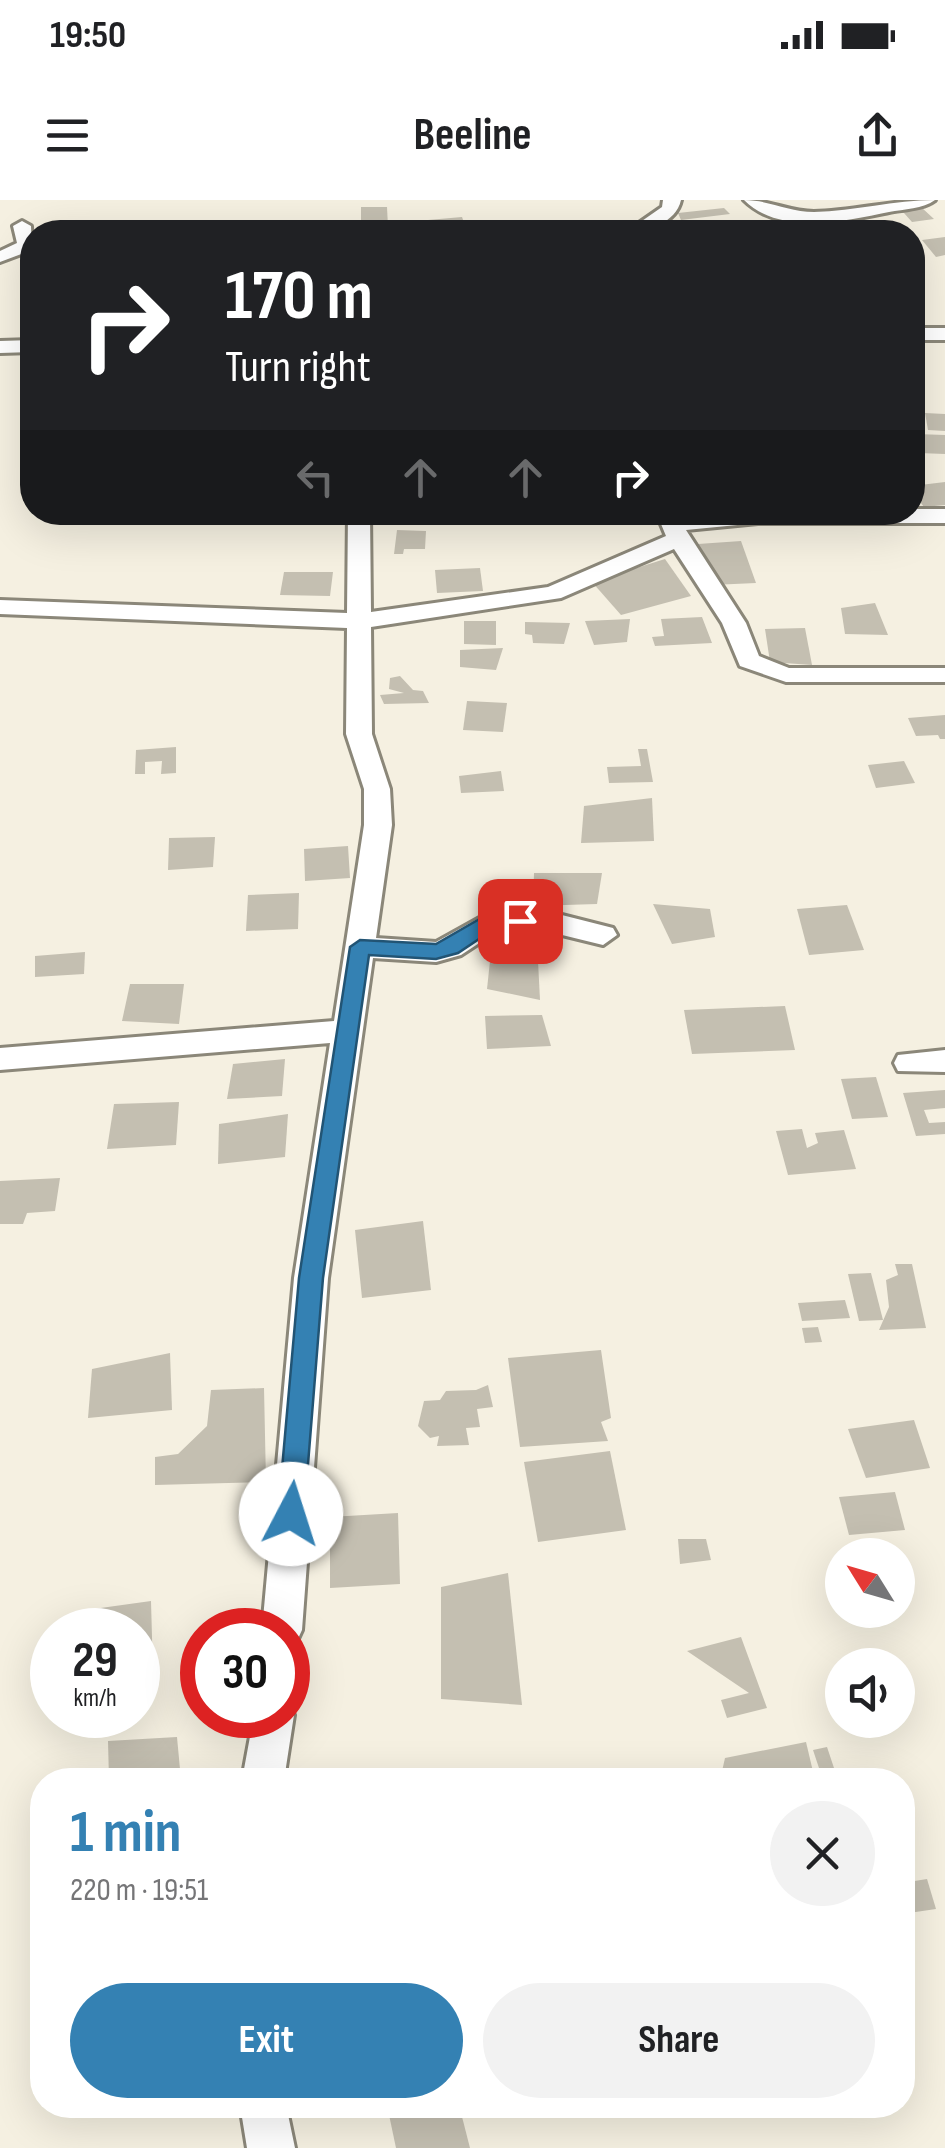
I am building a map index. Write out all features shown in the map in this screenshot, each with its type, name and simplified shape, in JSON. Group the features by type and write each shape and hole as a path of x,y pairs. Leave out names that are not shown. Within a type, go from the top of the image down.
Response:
{"street":[{"path":"653,220 670,209 672,200"},
{"path":"752,200 760,208 794,218 926,200"},
{"path":"284,1608 311,1278 378,825 376,788 359,734 356,663 360,621 359,525"},
{"path":"0,607 360,621 553,593 673,526 734,623 750,661 767,671 786,675 945,675"},
{"path":"360,947 436,952 451,948 490,922 554,923 604,935"},
{"path":"0,1059 347,1031"},
{"path":"910,1063 945,1060"},
{"path":"265,1768 270,1738"},
{"path":"265,2118 271,2148"}],"building":[{"path":"361,207 387,207 388,220 361,220"},
{"path":"921,207 934,219 910,220 904,213 895,212"},
{"path":"724,208 730,214 681,220 678,213"},
{"path":"945,237 945,255 936,257 925,240"},
{"path":"925,413 945,414 945,431 928,430"},
{"path":"925,434 945,435 945,454 925,453"},
{"path":"945,482 945,505 925,507 925,484"},
{"path":"397,530 426,531 425,549 404,549 403,554 394,554"},
{"path":"741,541 756,583 712,585 698,544"},
{"path":"665,559 691,596 621,615 592,582"},
{"path":"480,568 483,591 437,593 435,570"},
{"path":"284,572 333,572 330,596 280,595"},
{"path":"875,603 888,635 845,634 841,608"},
{"path":"702,617 712,643 655,646 652,637 664,636 661,619"},
{"path":"630,619 627,642 594,645 585,621"},
{"path":"464,621 496,621 496,645 464,644"},
{"path":"525,622 570,623 564,644 533,643 532,635 525,634"},
{"path":"805,628 812,665 770,662 765,629"},
{"path":"503,648 496,670 460,667 460,650"},
{"path":"400,676 413,690 423,691 429,703 384,704 380,695 404,693 389,689 390,678"},
{"path":"467,701 507,703 503,732 463,730"},
{"path":"945,715 945,739 938,735 916,736 908,718"},
{"path":"176,747 176,773 161,774 162,761 145,762 145,774 135,774 136,750"},
{"path":"638,749 647,749 653,782 609,783 607,767 641,766"},
{"path":"904,761 915,783 876,788 868,765"},
{"path":"501,771 504,791 461,793 459,776"},
{"path":"652,798 654,841 581,843 584,806"},
{"path":"215,837 213,867 168,870 169,838"},
{"path":"348,846 350,878 305,881 304,849"},
{"path":"534,873 602,873 597,904 533,906"},
{"path":"299,893 298,929 246,931 248,895"},
{"path":"653,904 710,909 715,937 672,944"},
{"path":"847,905 864,950 809,955 797,909"},
{"path":"85,952 84,974 35,977 35,956"},
{"path":"490,961 538,961 540,1000 487,989"},
{"path":"130,984 184,984 179,1024 122,1021"},
{"path":"785,1006 795,1050 692,1054 684,1010"},
{"path":"542,1015 551,1046 487,1049 485,1016"},
{"path":"285,1059 282,1096 227,1099 233,1064"},
{"path":"876,1077 888,1117 852,1119 841,1079"},
{"path":"945,1090 945,1108 924,1110 929,1123 945,1122 945,1134 916,1136 903,1093"},
{"path":"179,1102 176,1145 107,1149 114,1104"},
{"path":"288,1114 285,1157 218,1164 219,1124"},
{"path":"802,1129 807,1148 818,1143 815,1133 844,1130 856,1169 788,1175 776,1131"},
{"path":"60,1178 55,1211 27,1213 23,1224 0,1224 0,1181"},
{"path":"423,1221 431,1290 362,1298 355,1230"},
{"path":"895,1264 912,1264 926,1328 879,1330 889,1307 886,1280 898,1275"},
{"path":"871,1273 883,1320 859,1321 848,1274"},
{"path":"845,1300 850,1318 802,1321 798,1303"},
{"path":"818,1327 822,1342 805,1343 802,1328"},
{"path":"601,1350 611,1418 601,1422 608,1441 520,1447 508,1358"},
{"path":"170,1353 172,1410 88,1418 92,1369"},
{"path":"488,1385 493,1407 477,1409 480,1427 466,1428 469,1445 437,1446 439,1436 430,1438 418,1426 424,1401 440,1400 446,1391 476,1390"},
{"path":"264,1388 266,1482 155,1485 155,1457 178,1454 207,1426 211,1390"},
{"path":"914,1420 930,1468 866,1478 848,1429"},
{"path":"610,1451 626,1530 538,1542 524,1462"},
{"path":"895,1492 905,1530 849,1535 839,1497"},
{"path":"398,1513 400,1584 330,1588 330,1517"},
{"path":"678,1539 706,1539 711,1560 680,1564"},
{"path":"508,1573 522,1705 441,1699 441,1587"},
{"path":"151,1601 151,1608 101,1608"},
{"path":"741,1637 767,1708 727,1718 721,1700 749,1693 687,1651"},
{"path":"177,1737 180,1768 109,1768 108,1741"},
{"path":"806,1742 812,1768 723,1768 725,1758"},
{"path":"827,1747 834,1768 819,1768 813,1750"},
{"path":"927,1879 936,1909 915,1912 915,1881"},
{"path":"390,2118 462,2118 470,2148 396,2148"}],"route":[{"path":"291,1514 311,1278 360,947 436,952 451,948 481,925 520,921"}]}
